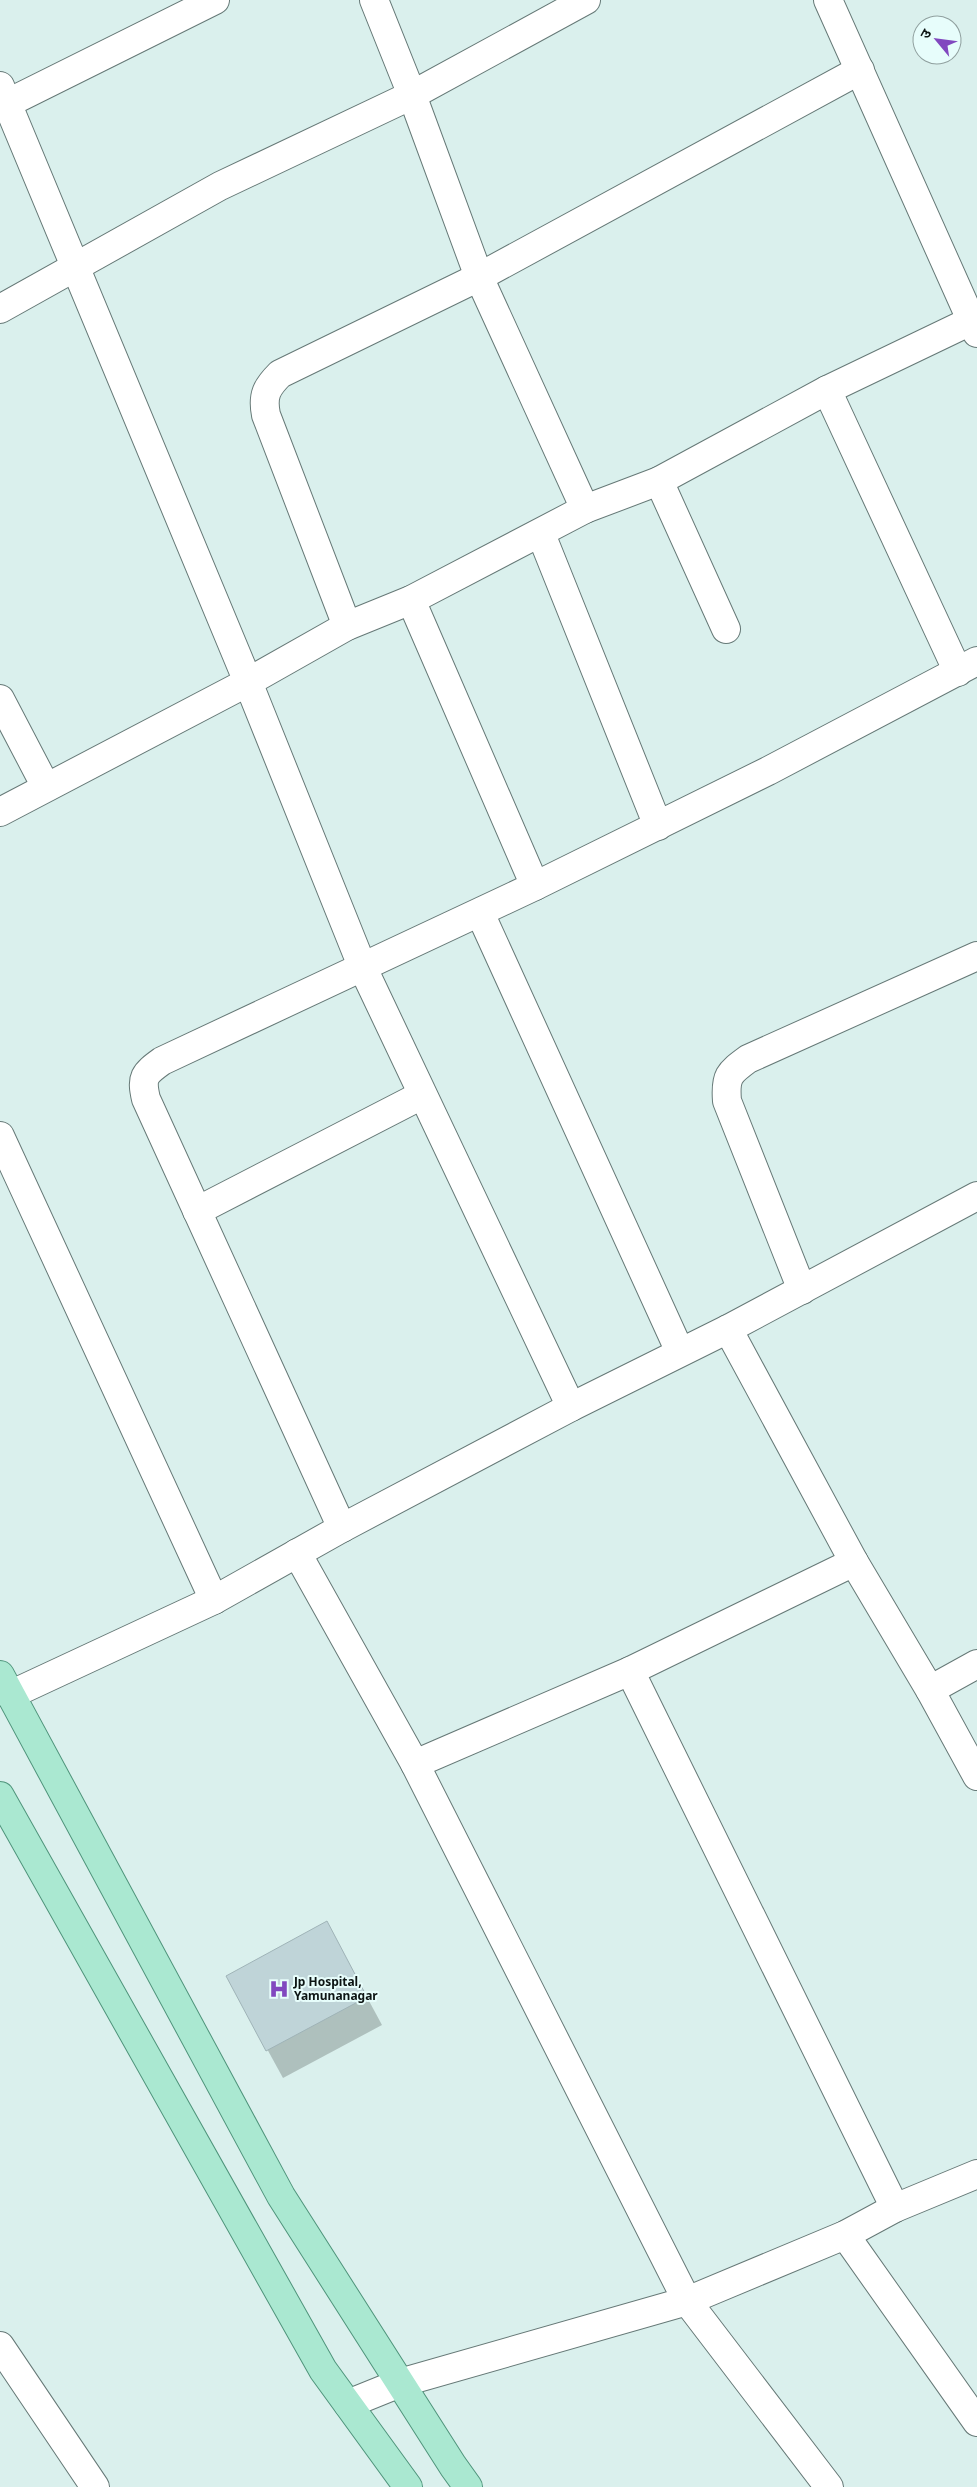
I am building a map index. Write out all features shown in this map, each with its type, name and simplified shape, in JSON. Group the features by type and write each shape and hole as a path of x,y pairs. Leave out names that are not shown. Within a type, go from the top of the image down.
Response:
{"main road":[{"path":"5,1685 281,2196 452,2466 468,2487"},
{"path":"0,1796 323,2370 408,2487"}],"street":[{"path":"215,0 173,9 2,99 248,682 362,966 571,1407"},
{"path":"374,0 412,95 479,277 585,510"},
{"path":"0,309 220,186 412,95 586,0"},
{"path":"0,812 248,682 347,626 411,600 585,510 659,481 827,390 975,324 828,0"},
{"path":"347,626 266,415 263,401 267,388 280,374 479,277 860,70"},
{"path":"342,1528 146,1099 143,1084 147,1072 162,1061 535,886 658,826 968,667 827,390"},
{"path":"659,481 726,629"},
{"path":"541,534 658,826"},
{"path":"411,600 535,886"},
{"path":"0,699 46,787"},
{"path":"480,912 680,1352"},
{"path":"802,1290 727,1101 726,1085 730,1072 748,1059 977,956"},
{"path":"197,1211 422,1096"},
{"path":"0,1136 214,1600"},
{"path":"5,1685 214,1600 342,1528 571,1407 728,1329 977,1196"},
{"path":"728,1329 854,1562 930,1690 977,1776"},
{"path":"298,1553 415,1764 687,2301 829,2487"},
{"path":"415,1764 630,1671 854,1562"},
{"path":"930,1690 977,1664"},
{"path":"630,1671 895,2208"},
{"path":"348,2404 400,2383 687,2301 845,2236 895,2208 977,2174"},
{"path":"845,2236 977,2422"},
{"path":"0,2346 95,2487"}],"building":[{"path":"327,1921 367,1997 266,2051 226,1976"}],"place":[{"name":"Jp Hospital, Yamunanagar","path":"279,1989"}]}
